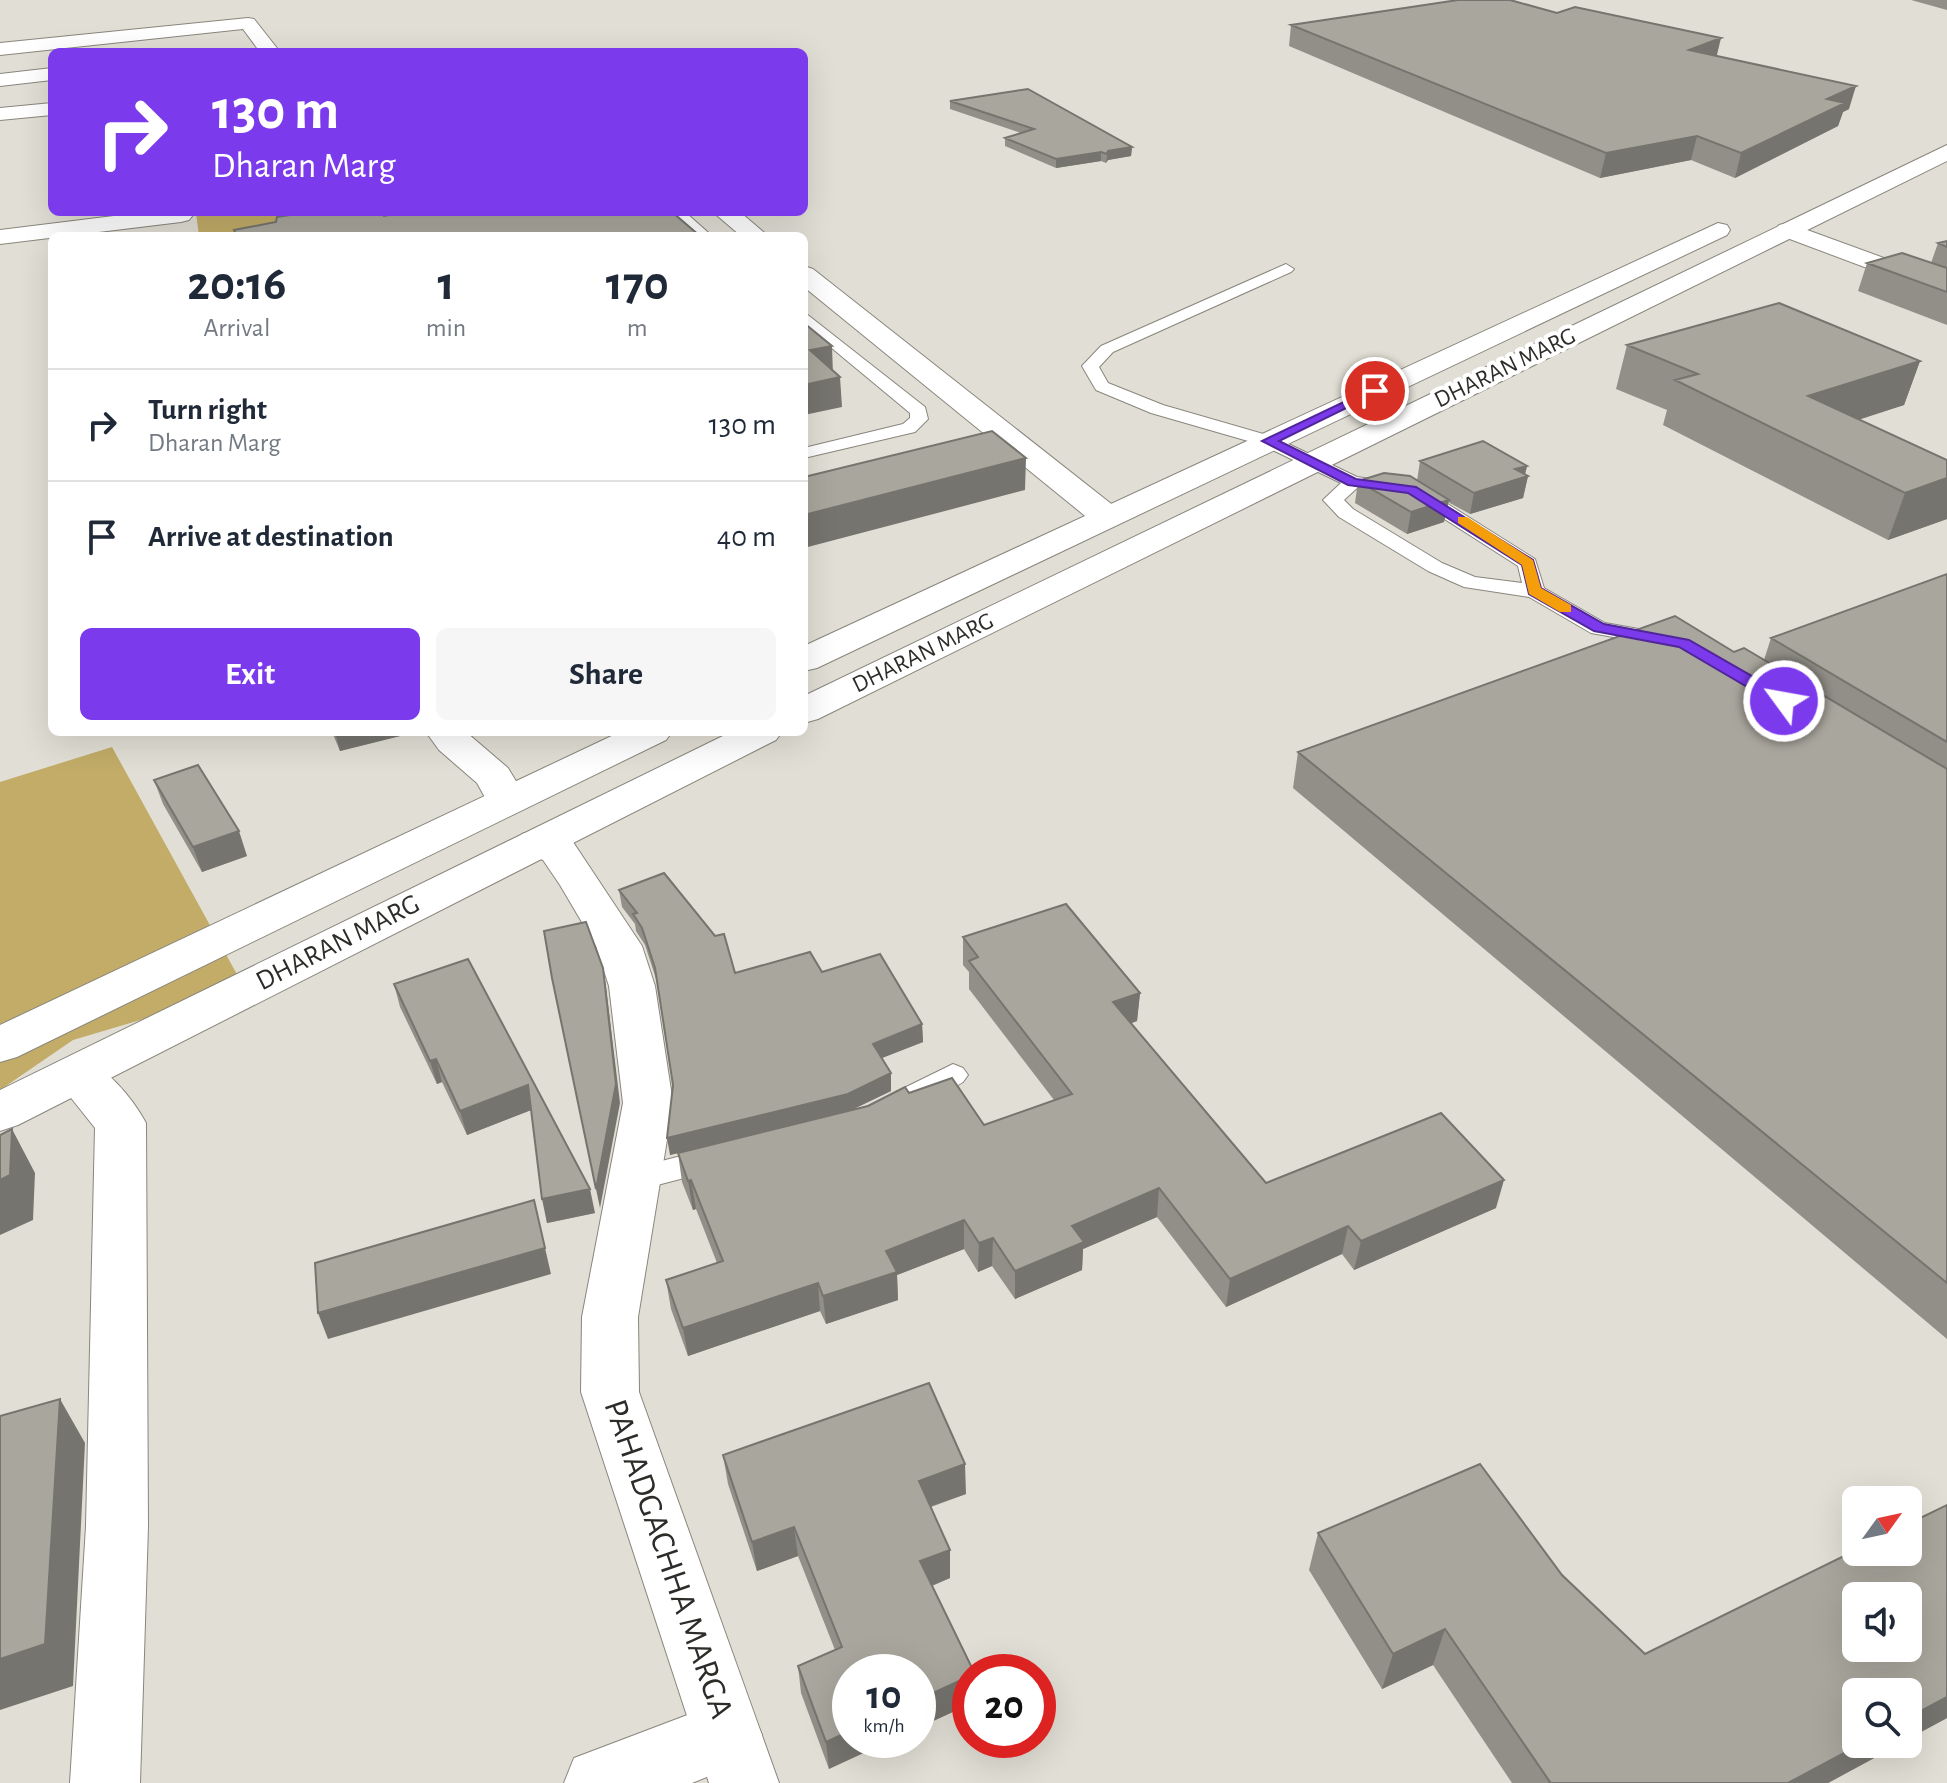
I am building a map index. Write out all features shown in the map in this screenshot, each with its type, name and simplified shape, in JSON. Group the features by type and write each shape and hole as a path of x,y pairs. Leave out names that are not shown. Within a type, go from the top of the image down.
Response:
{"main road":[{"path":"0,49 248,23 264,48"},
{"path":"0,80 48,74"},
{"path":"0,114 48,109"},
{"path":"1862,163 1947,123"},
{"name":"DHARAN MARG","path":"808,709 1947,152"},
{"path":"86,231 175,216"},
{"path":"730,216 751,232"},
{"name":"DHARAN MARG","path":"808,658 1738,221"},
{"path":"1788,230 1947,290"},
{"path":"0,237 48,234"},
{"path":"808,277 1107,517"},
{"name":"PAHADGACHHA MARGA","path":"449,736 494,777 522,822 558,851 619,946 632,986 648,1103 610,1317 610,1392 736,1759"},
{"name":"DHARAN MARG","path":"0,1112 77,1074 522,822 646,736"},
{"name":"DHARAN MARG","path":"0,1045 522,822 751,736"},
{"path":"77,1074 121,1123 117,1526 105,1783"},
{"path":"599,1783 736,1759"}],"lane":[{"path":"681,216 700,232"},
{"path":"1286,269 1107,349 1090,366 1102,386 1157,409 1268,441 1353,482 1412,490 1528,563 1534,591"},
{"path":"808,320 919,411 919,419 909,428 808,452"},
{"path":"1353,482 1333,500 1346,513 1435,567 1471,583 1534,591 1599,628 1683,643"},
{"path":"881,1112 953,1075"},
{"path":"634,1179 739,1153"}],"shaded area":[{"path":"196,216 424,216 329,232 198,232"},
{"path":"112,747 245,989 73,1040 0,1090 0,782"}],"building":[{"path":"1458,0 1510,0 1557,13 1575,7 1721,38 1689,50 1856,86 1827,99 1845,103 1741,153 1697,136 1606,153 1291,25"},
{"path":"1028,89 1132,147 1108,151 1107,154 1101,152 1056,159 1005,138 1034,129 950,101"},
{"path":"677,216 695,232 234,230 276,222 277,217"},
{"path":"1902,253 1947,268 1947,292 1867,263"},
{"path":"1779,303 1920,361 1808,396 1947,460 1947,478 1905,493 1675,380 1698,374 1627,345"},
{"path":"808,326 832,346 810,350 840,377 808,384"},
{"path":"992,431 1026,458 808,514 808,476"},
{"path":"1483,441 1527,466 1515,469 1528,476 1474,493 1420,461"},
{"path":"1384,473 1410,476 1449,500 1411,512 1358,481"},
{"path":"1947,574 1947,742 1771,638"},
{"path":"1675,616 1734,652 1744,648 1947,769 1947,1283 1298,752"},
{"path":"198,765 239,831 193,847 154,780"},
{"path":"664,873 715,936 724,934 735,973 810,952 822,972 880,954 922,1024 873,1044 891,1073 848,1094 667,1138 673,1085 655,968 642,928 633,914 637,913 619,890"},
{"path":"1066,904 1140,993 1113,1002 1266,1183 1441,1113 1504,1180 1361,1241 1348,1226 1230,1279 1159,1188 1072,1226 1084,1242 1015,1271 993,1238 979,1243 964,1220 886,1251 897,1272 823,1296 818,1283 683,1328 666,1280 723,1261 678,1153 868,1106 905,1087 909,1093 952,1078 984,1125 1072,1094 969,961 978,957 963,937"},
{"path":"586,922 603,968 616,1084 596,1189 544,931"},
{"path":"468,959 590,1189 542,1199 528,1085 460,1111 436,1059 430,1061 394,984"},
{"path":"12,1129 10,1175 0,1180 0,1135"},
{"path":"534,1200 545,1248 318,1313 315,1263"},
{"path":"929,1383 965,1464 919,1481 950,1550 920,1561 965,1654 952,1654 952,1684 936,1692 936,1654 832,1654 832,1739 826,1742 798,1666 842,1647 794,1527 752,1542 723,1455"},
{"path":"60,1399 45,1644 0,1659 0,1416"},
{"path":"1480,1464 1562,1575 1645,1654 1842,1557 1842,1566 1922,1566 1922,1517 1947,1505 1947,1697 1922,1710 1922,1678 1842,1678 1842,1754 1788,1783 1549,1783 1445,1629 1393,1654 1318,1533"}],"slow traffic":[{"path":"1463,520 1528,563 1534,591 1565,609"}],"route":[{"path":"1375,391 1268,441 1353,482 1412,490 1528,563 1534,591 1599,628 1683,643 1784,701"}]}
